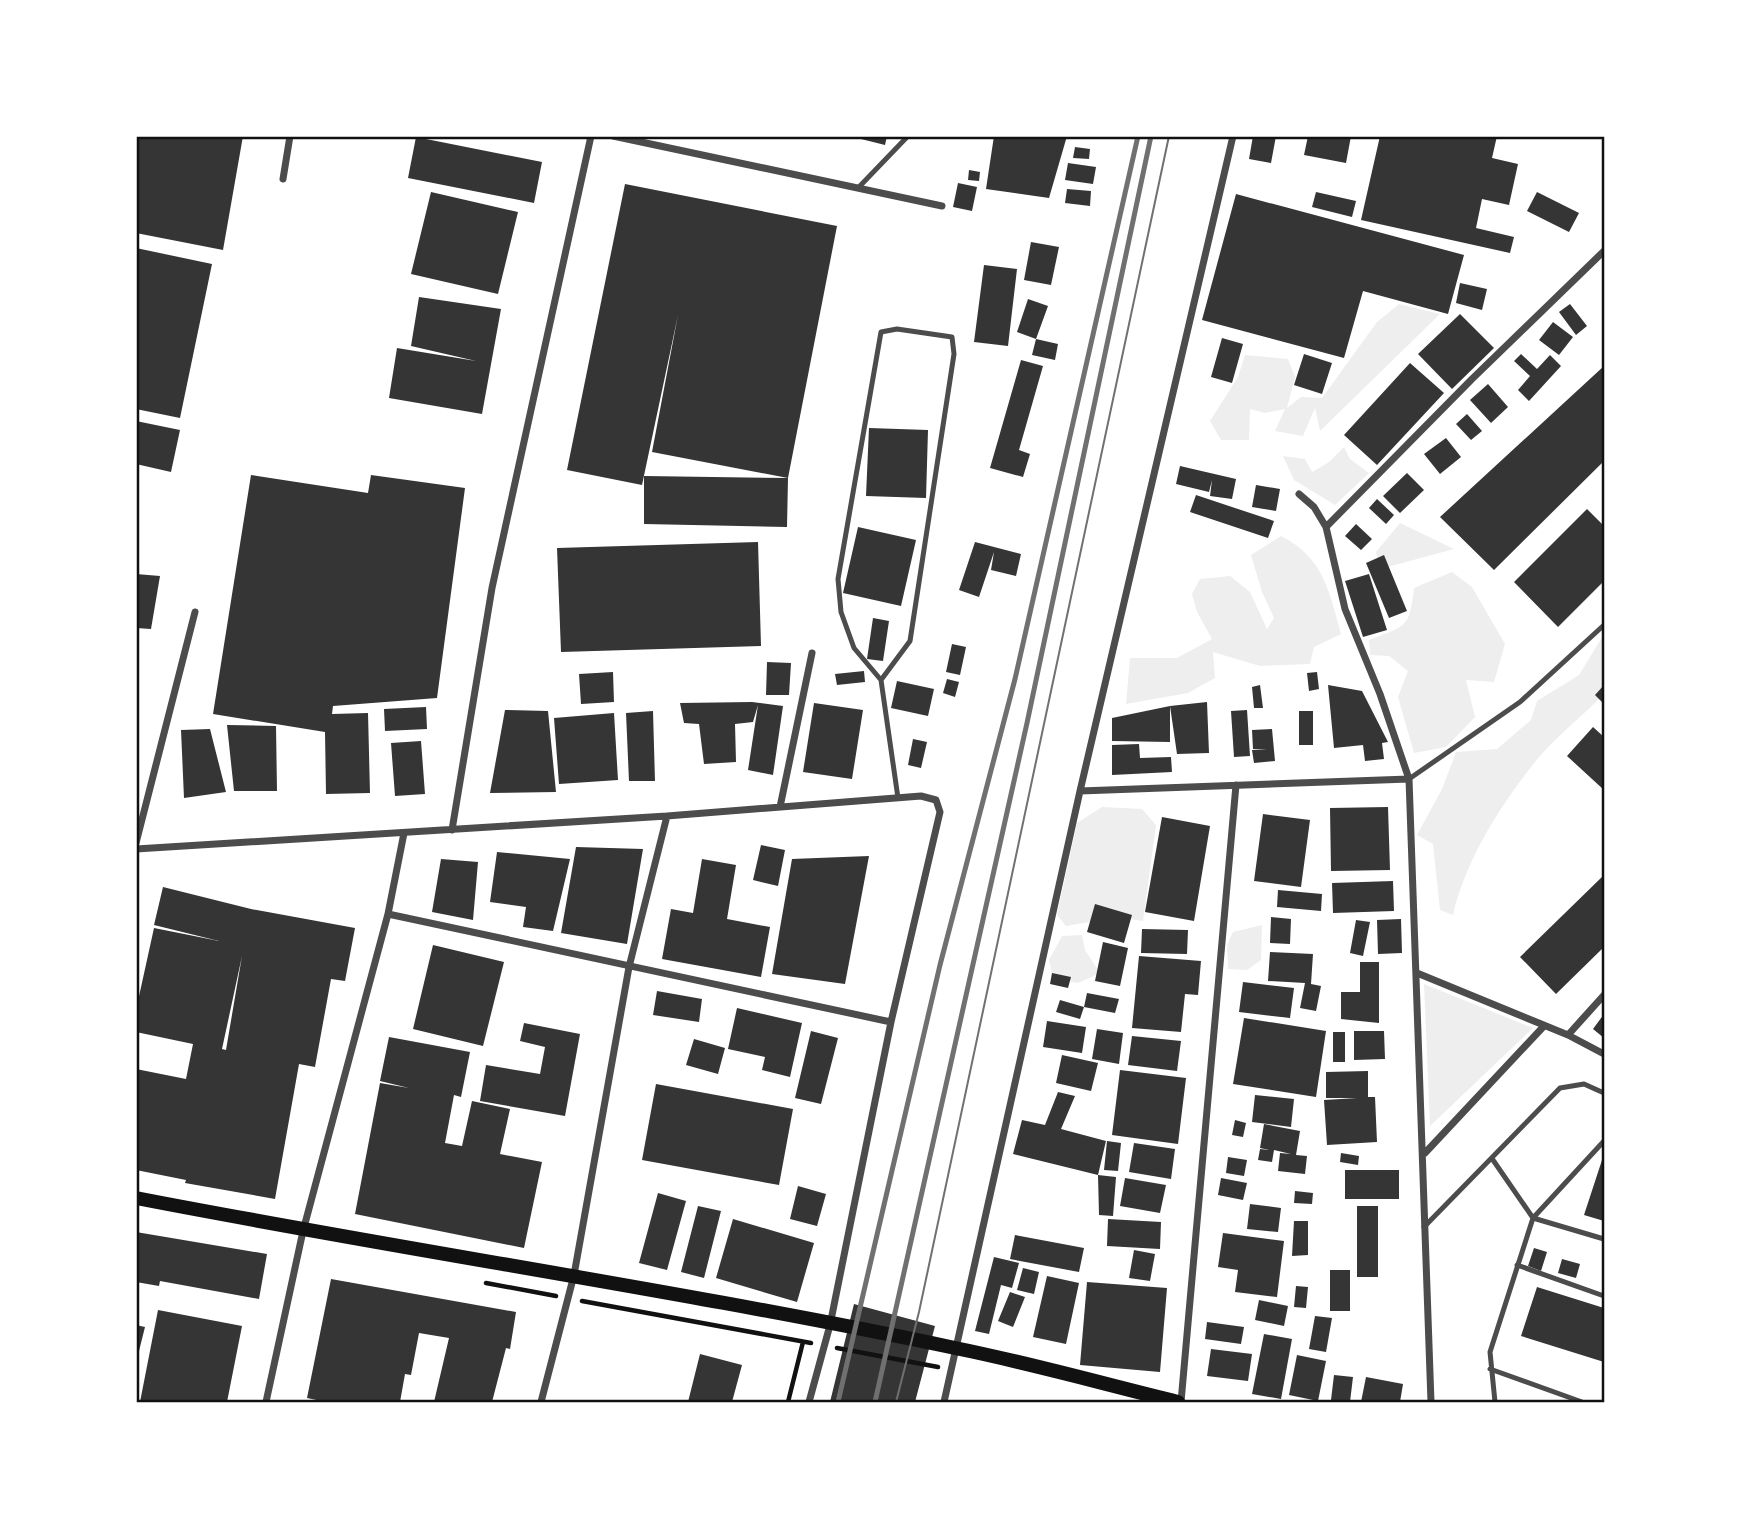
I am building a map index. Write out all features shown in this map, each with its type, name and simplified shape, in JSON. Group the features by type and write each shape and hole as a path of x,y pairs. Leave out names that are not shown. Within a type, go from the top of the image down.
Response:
{"main road":[{"path":"136,1198 303,1231 574,1275 956,1348 1179,1402"}],"street":[{"path":"282,179 290,136"},
{"path":"452,830 492,587 591,136"},
{"path":"613,136 942,206"},
{"path":"944,1402 1080,790 1233,136"},
{"path":"1326,527 1472,379 1605,251"},
{"path":"1300,494 1319,513 1326,527 1345,609 1380,694 1409,779 1432,1402"},
{"path":"136,843 195,612"},
{"path":"780,807 812,653"},
{"path":"1080,790 1409,779"},
{"path":"1179,1402 1236,785"},
{"path":"136,849 667,816 921,796 936,800 940,812 891,1023 830,1325 809,1402"},
{"path":"541,1402 574,1275 629,967 667,816"},
{"path":"266,1402 303,1231 388,914 404,833"},
{"path":"388,914 891,1023"},
{"path":"1417,973 1568,1035 1605,1054"},
{"path":"1568,1035 1605,995"},
{"path":"1424,1153 1544,1026"}],"lane":[{"path":"858,188 908,136"},
{"path":"881,680 910,641 954,354 952,337 897,329 881,332 838,579 841,612 854,648 881,680 898,798"},
{"path":"1409,779 1520,702 1605,625"},
{"path":"1424,1227 1493,1160 1560,1088 1584,1083 1605,1093"},
{"path":"1494,1402 1490,1368 1493,1340 1533,1217 1605,1141"},
{"path":"1493,1160 1533,1217 1605,1239"},
{"path":"1517,1265 1605,1296"},
{"path":"1490,1368 1582,1402"}],"path":[{"path":"477,1281 816,1344"},
{"path":"788,1402 803,1342"},
{"path":"829,1346 949,1368"}],"shaded area":[{"path":"1399,304 1440,314 1320,431 1315,408 1303,436 1275,431 1285,409 1265,413 1250,409 1249,440 1221,440 1210,421 1238,377 1245,355 1288,359 1295,377 1287,408 1301,397 1322,398 1377,322"},
{"path":"1344,447 1350,459 1369,473 1335,505 1294,480 1283,456 1305,459 1312,472 1329,462"},
{"path":"1400,523 1454,549 1380,569 1376,552"},
{"path":"1281,536 1316,565 1328,590 1341,634 1314,647 1310,664 1260,666 1213,652 1215,678 1188,693 1126,704 1130,658 1177,658 1212,639 1197,612 1192,594 1200,579 1230,576 1250,592 1267,629 1274,618 1262,592 1251,555"},
{"path":"1452,572 1472,587 1505,644 1494,682 1466,680 1475,717 1446,747 1414,753 1398,697 1408,671 1389,656 1370,655 1369,640 1404,624 1408,619 1414,588"},
{"path":"1604,634 1604,694 1539,757 1519,783 1474,856 1453,915 1440,910 1433,844 1417,835 1442,789 1456,752 1497,749 1531,720 1537,701 1579,675"},
{"path":"1102,807 1142,809 1156,825 1143,921 1117,917 1066,926 1057,915 1077,823"},
{"path":"1262,925 1261,960 1247,970 1228,969 1227,945 1233,932"},
{"path":"1082,935 1085,950 1100,973 1078,983 1053,978 1049,960 1062,936"},
{"path":"1424,984 1533,1028 1430,1126"}],"building":[{"path":"136,136 243,136 223,250 136,233"},
{"path":"849,136 887,136 885,145"},
{"path":"994,136 1067,136 1049,198 986,189"},
{"path":"1253,136 1276,136 1271,163 1249,159"},
{"path":"1308,136 1351,136 1346,163 1304,155"},
{"path":"1380,136 1497,136 1492,158 1518,164 1509,205 1482,199 1476,228 1514,237 1510,253 1361,220"},
{"path":"416,137 542,162 534,203 408,178"},
{"path":"1075,147 1090,149 1089,159 1073,158"},
{"path":"1068,163 1096,167 1093,184 1065,180"},
{"path":"969,170 980,172 979,181 968,180"},
{"path":"958,183 977,187 972,211 953,207"},
{"path":"625,184 837,226 788,478 652,452 678,315 642,485 567,470"},
{"path":"1067,189 1091,191 1090,206 1065,203"},
{"path":"431,192 518,212 498,294 411,274"},
{"path":"1316,192 1356,201 1352,217 1312,207"},
{"path":"1537,192 1579,213 1569,232 1527,211"},
{"path":"1236,194 1464,255 1448,314 1363,291 1344,358 1202,320"},
{"path":"1031,242 1059,247 1051,285 1024,280"},
{"path":"136,248 212,264 180,418 136,409"},
{"path":"984,265 1017,269 1008,346 974,342"},
{"path":"1460,283 1487,289 1482,310 1456,303"},
{"path":"419,297 501,309 482,414 389,398 397,348 476,361 411,346"},
{"path":"1028,299 1048,306 1036,339 1017,332"},
{"path":"1570,304 1587,326 1576,335 1559,312"},
{"path":"1460,314 1494,348 1452,389 1418,354"},
{"path":"1553,322 1573,337 1559,355 1539,340"},
{"path":"1222,338 1243,344 1232,383 1211,377"},
{"path":"1036,339 1058,344 1055,360 1032,355"},
{"path":"1304,354 1332,363 1322,394 1294,385"},
{"path":"1521,354 1537,369 1550,355 1561,366 1529,401 1518,390 1530,376 1514,361"},
{"path":"1021,360 1043,366 1019,450 1030,454 1023,477 990,468"},
{"path":"1410,363 1444,393 1377,465 1344,435"},
{"path":"1604,366 1604,461 1494,570 1440,517"},
{"path":"1488,384 1508,407 1491,423 1470,400"},
{"path":"1467,414 1482,431 1471,440 1456,424"},
{"path":"136,421 180,430 171,472 136,464"},
{"path":"869,428 928,430 926,498 866,496"},
{"path":"1446,438 1461,457 1440,474 1424,454"},
{"path":"1180,466 1236,479 1232,499 1210,496 1212,480 1209,492 1176,484"},
{"path":"1407,473 1424,490 1400,513 1383,496"},
{"path":"251,475 368,493 371,475 465,488 437,698 333,706 332,714 368,713 370,793 326,794 325,732 213,714"},
{"path":"644,476 788,478 787,527 644,524"},
{"path":"1256,485 1280,489 1276,511 1252,507"},
{"path":"1196,495 1274,521 1268,538 1190,512"},
{"path":"1377,499 1394,515 1386,524 1369,508"},
{"path":"1587,509 1604,526 1604,581 1558,627 1514,582"},
{"path":"1356,524 1372,539 1361,550 1345,536"},
{"path":"858,527 916,540 901,606 843,593"},
{"path":"758,542 761,646 561,652 557,548"},
{"path":"975,542 1021,554 1016,576 991,570 994,552 979,597 959,590"},
{"path":"1384,555 1407,611 1389,618 1366,563"},
{"path":"136,574 160,576 151,629 136,628"},
{"path":"1369,574 1387,630 1363,637 1345,581"},
{"path":"873,618 889,621 883,661 867,659"},
{"path":"952,644 966,647 960,675 946,672"},
{"path":"767,662 791,663 789,695 766,695"},
{"path":"864,671 865,682 837,685 835,674"},
{"path":"613,672 614,702 581,704 579,674"},
{"path":"1317,672 1319,689 1309,691 1307,673"},
{"path":"947,679 959,682 955,697 943,693"},
{"path":"897,681 934,689 928,716 891,708"},
{"path":"1260,685 1263,708 1254,708 1252,687"},
{"path":"1328,685 1362,691 1388,742 1382,743 1384,759 1365,761 1363,745 1334,748"},
{"path":"1604,685 1604,704 1595,695"},
{"path":"752,702 783,706 773,775 748,770 758,705 753,722 735,724 736,762 704,764 699,724 684,723 680,703"},
{"path":"1207,702 1209,753 1177,754 1170,706"},
{"path":"814,703 863,710 852,779 803,772"},
{"path":"1170,706 1170,742 1112,741 1112,718"},
{"path":"426,707 427,729 385,731 384,709"},
{"path":"505,710 548,711 556,792 490,793"},
{"path":"1247,710 1250,756 1234,757 1231,711"},
{"path":"653,711 655,781 629,781 626,713"},
{"path":"1299,711 1313,711 1313,745 1299,745"},
{"path":"614,713 618,780 559,784 554,718"},
{"path":"227,725 276,726 277,791 234,791"},
{"path":"1593,727 1604,737 1604,790 1567,756"},
{"path":"210,729 226,792 184,798 181,730"},
{"path":"1272,729 1275,761 1254,763 1252,750 1267,749 1253,749 1252,730"},
{"path":"913,739 927,742 921,768 908,765"},
{"path":"421,741 425,794 395,796 391,743"},
{"path":"1139,744 1140,758 1171,757 1172,772 1112,775 1112,745"},
{"path":"1388,807 1390,870 1331,871 1330,808"},
{"path":"1263,814 1310,820 1301,887 1254,881"},
{"path":"1162,817 1210,826 1194,921 1145,912"},
{"path":"761,845 785,850 778,886 753,880"},
{"path":"576,847 643,849 627,944 561,933"},
{"path":"497,852 570,859 553,931 523,927 526,907 490,902"},
{"path":"869,856 845,984 772,974 792,859"},
{"path":"441,859 478,862 473,920 432,912"},
{"path":"702,859 736,865 727,919 770,927 761,977 662,959 671,909 693,913"},
{"path":"1604,875 1604,947 1556,994 1520,957"},
{"path":"1393,881 1394,911 1333,913 1332,883"},
{"path":"163,887 251,909 355,928 345,981 331,979 315,1067 299,1064 275,1199 185,1183 186,1180 136,1170 136,1069 186,1079 193,1044 136,1032 136,1010 154,928 219,941 154,925","holes":["242,956 226,1050 222,1049"]},
{"path":"1278,890 1322,894 1321,911 1277,907"},
{"path":"1095,904 1132,915 1124,943 1087,932"},
{"path":"1271,917 1291,919 1290,944 1270,943"},
{"path":"1401,919 1402,953 1378,954 1377,920"},
{"path":"1356,920 1370,922 1363,956 1350,953"},
{"path":"1142,929 1188,930 1187,954 1141,953"},
{"path":"1103,942 1128,948 1120,986 1095,981"},
{"path":"433,945 504,962 483,1046 413,1029"},
{"path":"1270,952 1313,954 1311,984 1321,986 1316,1011 1300,1008 1305,983 1268,981"},
{"path":"1139,956 1201,961 1198,995 1185,994 1181,1032 1132,1028"},
{"path":"1360,962 1379,962 1379,1023 1341,1019 1341,992 1360,992"},
{"path":"1052,973 1071,977 1068,988 1050,984"},
{"path":"1243,982 1294,988 1290,1018 1239,1012"},
{"path":"657,991 702,999 699,1022 653,1015"},
{"path":"1087,993 1119,999 1115,1013 1084,1007"},
{"path":"1060,1000 1084,1007 1080,1019 1056,1012"},
{"path":"737,1008 802,1023 790,1077 762,1070 765,1057 728,1049"},
{"path":"1604,1014 1604,1038 1593,1029"},
{"path":"1244,1018 1326,1031 1316,1097 1233,1084"},
{"path":"1047,1021 1086,1027 1082,1053 1043,1047"},
{"path":"524,1023 580,1034 565,1116 480,1101 486,1065 540,1074 545,1047 520,1041"},
{"path":"1097,1029 1123,1033 1119,1064 1092,1059"},
{"path":"811,1031 838,1038 821,1104 795,1098"},
{"path":"1354,1031 1384,1031 1385,1059 1354,1060"},
{"path":"1333,1032 1345,1032 1345,1062 1333,1062"},
{"path":"1132,1036 1181,1041 1177,1071 1128,1065"},
{"path":"389,1037 470,1052 461,1097 454,1095 445,1143 462,1146 472,1101 510,1109 500,1154 542,1162 524,1248 355,1214 380,1083 409,1088 380,1081"},
{"path":"694,1039 725,1048 718,1074 686,1065"},
{"path":"1062,1055 1098,1063 1091,1091 1056,1083"},
{"path":"1120,1070 1186,1078 1178,1144 1112,1135"},
{"path":"1368,1071 1368,1097 1375,1097 1377,1142 1327,1145 1324,1100 1357,1098 1326,1098 1326,1072"},
{"path":"656,1084 793,1109 779,1185 642,1160"},
{"path":"1058,1092 1075,1096 1061,1129 1106,1141 1098,1175 1013,1154 1022,1120 1045,1125"},
{"path":"1255,1095 1294,1099 1291,1127 1252,1122"},
{"path":"1235,1120 1246,1123 1243,1137 1232,1135"},
{"path":"1264,1124 1300,1131 1296,1155 1307,1156 1305,1174 1278,1171 1280,1153 1291,1154 1274,1150 1272,1162 1258,1160 1260,1149 1269,1150 1260,1148"},
{"path":"1107,1141 1121,1143 1118,1171 1104,1170"},
{"path":"1134,1143 1175,1149 1171,1179 1129,1172"},
{"path":"1341,1153 1359,1156 1358,1165 1340,1162"},
{"path":"1228,1157 1247,1160 1244,1176 1226,1173"},
{"path":"1602,1160 1604,1161 1604,1221 1584,1215"},
{"path":"1345,1170 1399,1170 1399,1199 1345,1199"},
{"path":"1098,1175 1116,1177 1113,1216 1099,1215"},
{"path":"1125,1178 1166,1185 1160,1213 1120,1206"},
{"path":"1221,1178 1247,1183 1243,1200 1218,1195"},
{"path":"798,1186 826,1194 817,1226 790,1219"},
{"path":"1295,1191 1313,1193 1312,1204 1294,1203"},
{"path":"658,1193 686,1201 667,1270 639,1263"},
{"path":"1250,1204 1281,1208 1278,1232 1247,1229"},
{"path":"698,1206 721,1211 704,1278 681,1272"},
{"path":"1357,1206 1378,1206 1378,1277 1357,1277"},
{"path":"733,1219 814,1243 797,1302 716,1278"},
{"path":"1108,1219 1161,1222 1160,1249 1107,1246"},
{"path":"1294,1221 1308,1221 1308,1255 1292,1256"},
{"path":"136,1232 267,1254 259,1299 160,1281 159,1286 136,1282"},
{"path":"1223,1233 1284,1241 1277,1297 1235,1292 1238,1270 1218,1267"},
{"path":"1015,1235 1084,1248 1079,1272 1010,1259"},
{"path":"1534,1248 1547,1252 1541,1271 1528,1266"},
{"path":"1134,1250 1155,1254 1150,1281 1129,1278"},
{"path":"994,1257 1019,1263 1012,1288 1001,1285 989,1334 975,1331"},
{"path":"1562,1259 1580,1264 1576,1278 1558,1273"},
{"path":"1023,1268 1039,1272 1034,1294 1017,1290"},
{"path":"1330,1270 1350,1270 1350,1311 1330,1311"},
{"path":"1047,1276 1079,1283 1066,1344 1033,1337"},
{"path":"331,1279 516,1312 510,1349 506,1348 492,1402 434,1402 449,1338 419,1333 411,1375 405,1374 400,1402 326,1402 307,1398"},
{"path":"1087,1282 1167,1288 1160,1372 1080,1365"},
{"path":"1296,1286 1308,1287 1306,1308 1294,1307"},
{"path":"1537,1287 1604,1308 1604,1362 1521,1336"},
{"path":"1010,1292 1025,1297 1013,1327 998,1321"},
{"path":"1259,1300 1288,1306 1284,1326 1255,1320"},
{"path":"854,1304 935,1326 915,1402 830,1402"},
{"path":"158,1310 242,1326 227,1402 140,1402"},
{"path":"1315,1316 1332,1318 1326,1352 1309,1349"},
{"path":"1207,1322 1244,1327 1241,1344 1205,1339"},
{"path":"136,1325 145,1327 137,1359 136,1359"},
{"path":"1264,1334 1292,1339 1281,1399 1252,1394"},
{"path":"1211,1349 1252,1354 1248,1381 1207,1376"},
{"path":"700,1354 742,1365 732,1402 688,1402"},
{"path":"1297,1355 1326,1361 1318,1401 1289,1395"},
{"path":"1334,1375 1353,1377 1350,1402 1331,1400"},
{"path":"1366,1377 1403,1384 1400,1402 1361,1402"}],"tram line":[{"path":"896,1402 919,1312 1169,136"}],"railway":[{"path":"838,1402 940,965 1015,679 1138,136"},
{"path":"875,1402 1027,723 1151,136"}]}
